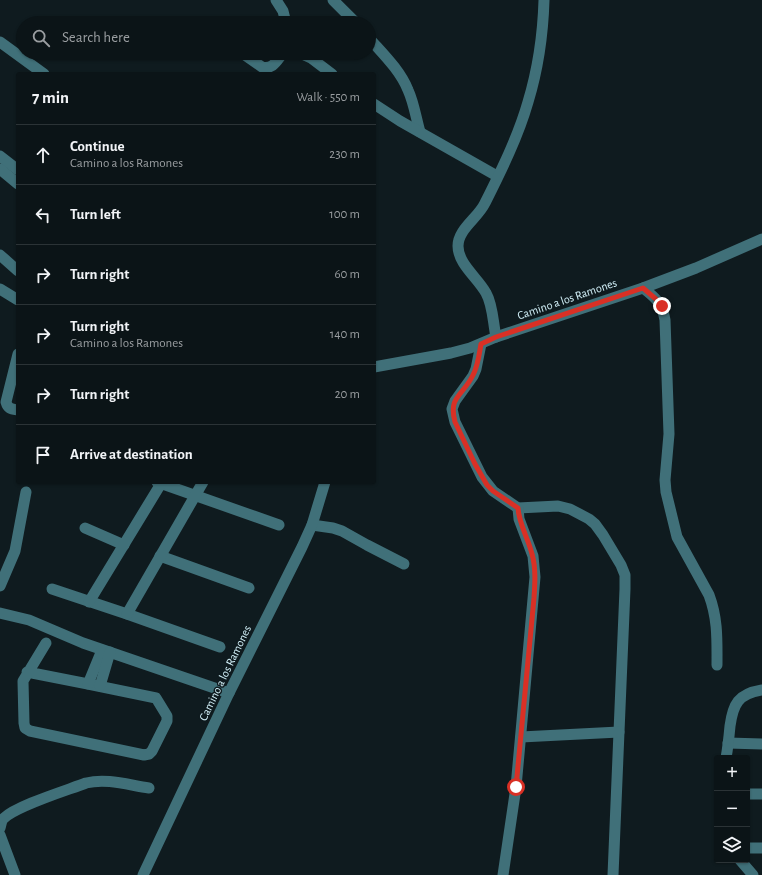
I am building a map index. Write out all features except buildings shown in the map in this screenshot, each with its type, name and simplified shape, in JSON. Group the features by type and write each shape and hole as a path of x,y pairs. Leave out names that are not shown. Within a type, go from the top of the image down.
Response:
{"street":[{"path":"276,0 284,16"},
{"path":"333,0 349,16"},
{"path":"496,337 487,293 464,264 458,246 463,232 484,205 515,137 528,102 539,53 544,16 544,0"},
{"path":"376,46 404,82 410,96 420,132"},
{"path":"2,47 16,56"},
{"path":"22,60 41,72"},
{"path":"251,60 262,68 273,66 278,60"},
{"path":"314,60 329,72"},
{"path":"376,105 400,121 498,176"},
{"path":"0,156 16,168"},
{"path":"0,169 16,182"},
{"name":"Camino a los Ramones","path":"376,366 452,353 475,346 496,337 643,288 696,268 762,239"},
{"path":"0,255 16,269"},
{"path":"643,288 662,306 665,320 669,434 665,480 668,503 677,537 709,595 712,604 716,621 717,666"},
{"path":"0,289 16,299"},
{"path":"475,346 476,369 470,381 454,401 453,414 463,439 487,485 493,491 518,508 558,506 570,509 580,514 595,524 621,565 625,575 613,875"},
{"path":"16,362 6,402 9,409 16,410"},
{"path":"89,602 159,484"},
{"path":"166,484 279,525"},
{"path":"127,614 202,484"},
{"name":"Camino a los Ramones","path":"143,875 229,693 312,525 324,484"},
{"path":"0,586 15,551 26,492"},
{"path":"502,875 516,787 535,577 533,556 519,519 518,508"},
{"path":"312,525 342,531 404,564"},
{"path":"85,528 124,545"},
{"path":"160,556 249,588"},
{"path":"52,589 220,647"},
{"path":"0,613 29,620 106,651 229,693"},
{"path":"27,672 156,698 166,716 167,721 152,751 149,754 144,755 30,731 25,728 23,681 27,672 46,644"},
{"path":"94,685 106,651"},
{"path":"726,755 732,712 736,703 740,698 747,694 762,690"},
{"path":"521,737 619,732"},
{"path":"728,743 762,744"},
{"path":"0,828 2,820 28,804 86,783 104,781 149,788"},
{"path":"750,794 762,794"},
{"path":"0,836 15,875"},
{"path":"750,848 762,848"},
{"path":"743,863 753,875"}],"route":[{"path":"516,787 534,598 535,577 533,556 519,519 518,508 493,491 482,477 455,422 452,409 454,401 467,386 473,376 476,369 481,344 496,337 643,288 662,306"}]}
